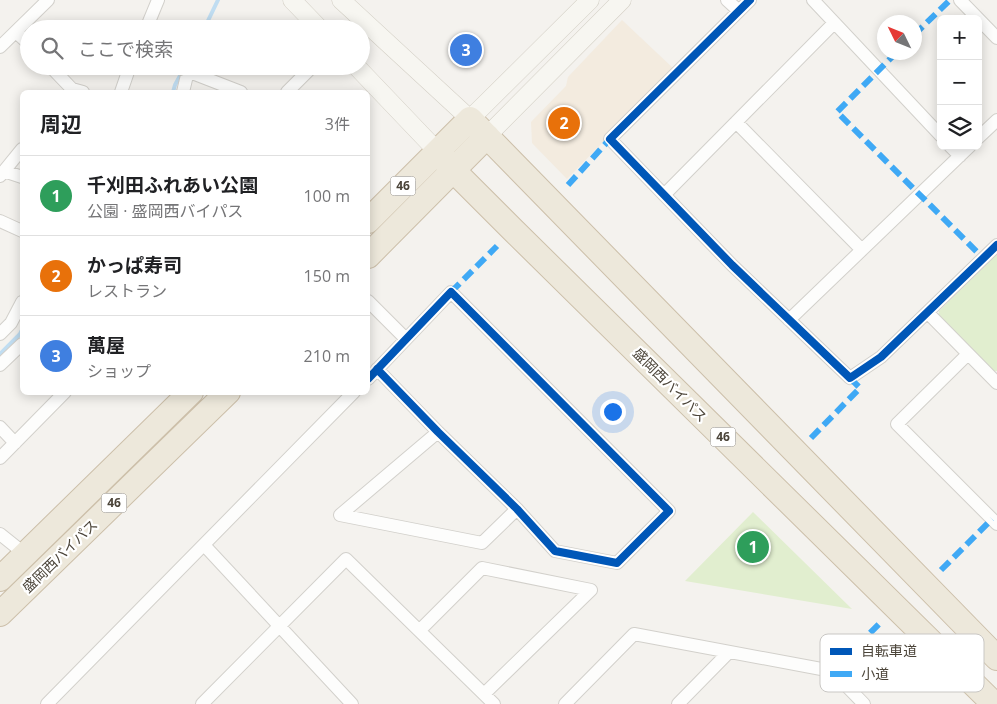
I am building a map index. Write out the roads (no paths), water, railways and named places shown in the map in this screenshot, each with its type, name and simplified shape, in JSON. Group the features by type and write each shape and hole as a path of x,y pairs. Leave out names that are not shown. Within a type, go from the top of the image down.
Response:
{"highway":[{"path":"470,119 974,634"},
{"name":"46","path":"370,219 470,119"},
{"name":"46","path":"370,254 488,136"},
{"name":"盛岡西バイパス","path":"438,152 453,170 923,634"},
{"name":"盛岡西バイパス","path":"0,580 188,395"},
{"name":"盛岡西バイパス","path":"0,614 225,395"},
{"path":"984,645 997,658"},
{"name":"盛岡西バイパス","path":"982,692 994,704"}],"street":[{"path":"28,20 48,0"},
{"path":"150,20 158,0"},
{"path":"292,0 311,20"},
{"path":"341,0 363,20"},
{"path":"370,27 470,119 590,0"},
{"path":"488,136 622,0"},
{"path":"727,0 739,11"},
{"path":"750,0 610,139 732,265 850,378 881,357 997,244"},
{"path":"813,0 937,132"},
{"path":"960,0 997,38"},
{"path":"664,195 834,22"},
{"path":"0,47 20,28"},
{"path":"16,32 20,36"},
{"path":"59,75 74,90"},
{"path":"121,90 127,75"},
{"path":"184,90 187,75"},
{"path":"196,75 236,90"},
{"path":"289,90 304,75"},
{"path":"365,75 438,152"},
{"path":"982,134 997,120"},
{"path":"736,122 862,250"},
{"path":"954,150 960,156"},
{"path":"789,320 966,150"},
{"path":"2,174 20,152"},
{"path":"2,174 20,177"},
{"path":"0,221 20,230"},
{"path":"370,377 377,369 406,339 452,292 669,511 618,563 555,551 377,369"},
{"path":"370,303 406,339"},
{"path":"0,334 11,323 20,306"},
{"path":"928,313 968,354 995,378"},
{"path":"0,365 20,346"},
{"path":"968,354 897,424 997,524"},
{"path":"0,458 62,395"},
{"path":"46,704 351,395"},
{"path":"0,427 15,443"},
{"path":"438,432 340,515 482,543 516,509"},
{"path":"0,534 25,554"},
{"path":"204,545 352,704"},
{"path":"202,704 346,559 494,704"},
{"path":"420,630 482,568 591,590 484,694"},
{"path":"565,704 634,634 820,669"},
{"path":"678,704 729,652"},
{"path":"852,692 864,704"}],"waterway":[{"path":"208,20 218,0"},
{"path":"174,90 180,75"},
{"path":"0,354 20,334"}],"place":[{"name":"萬屋","path":"466,50"},
{"name":"かっぱ寿司","path":"564,123"},
{"name":"千刈田ふれあい公園","path":"753,547"}]}
